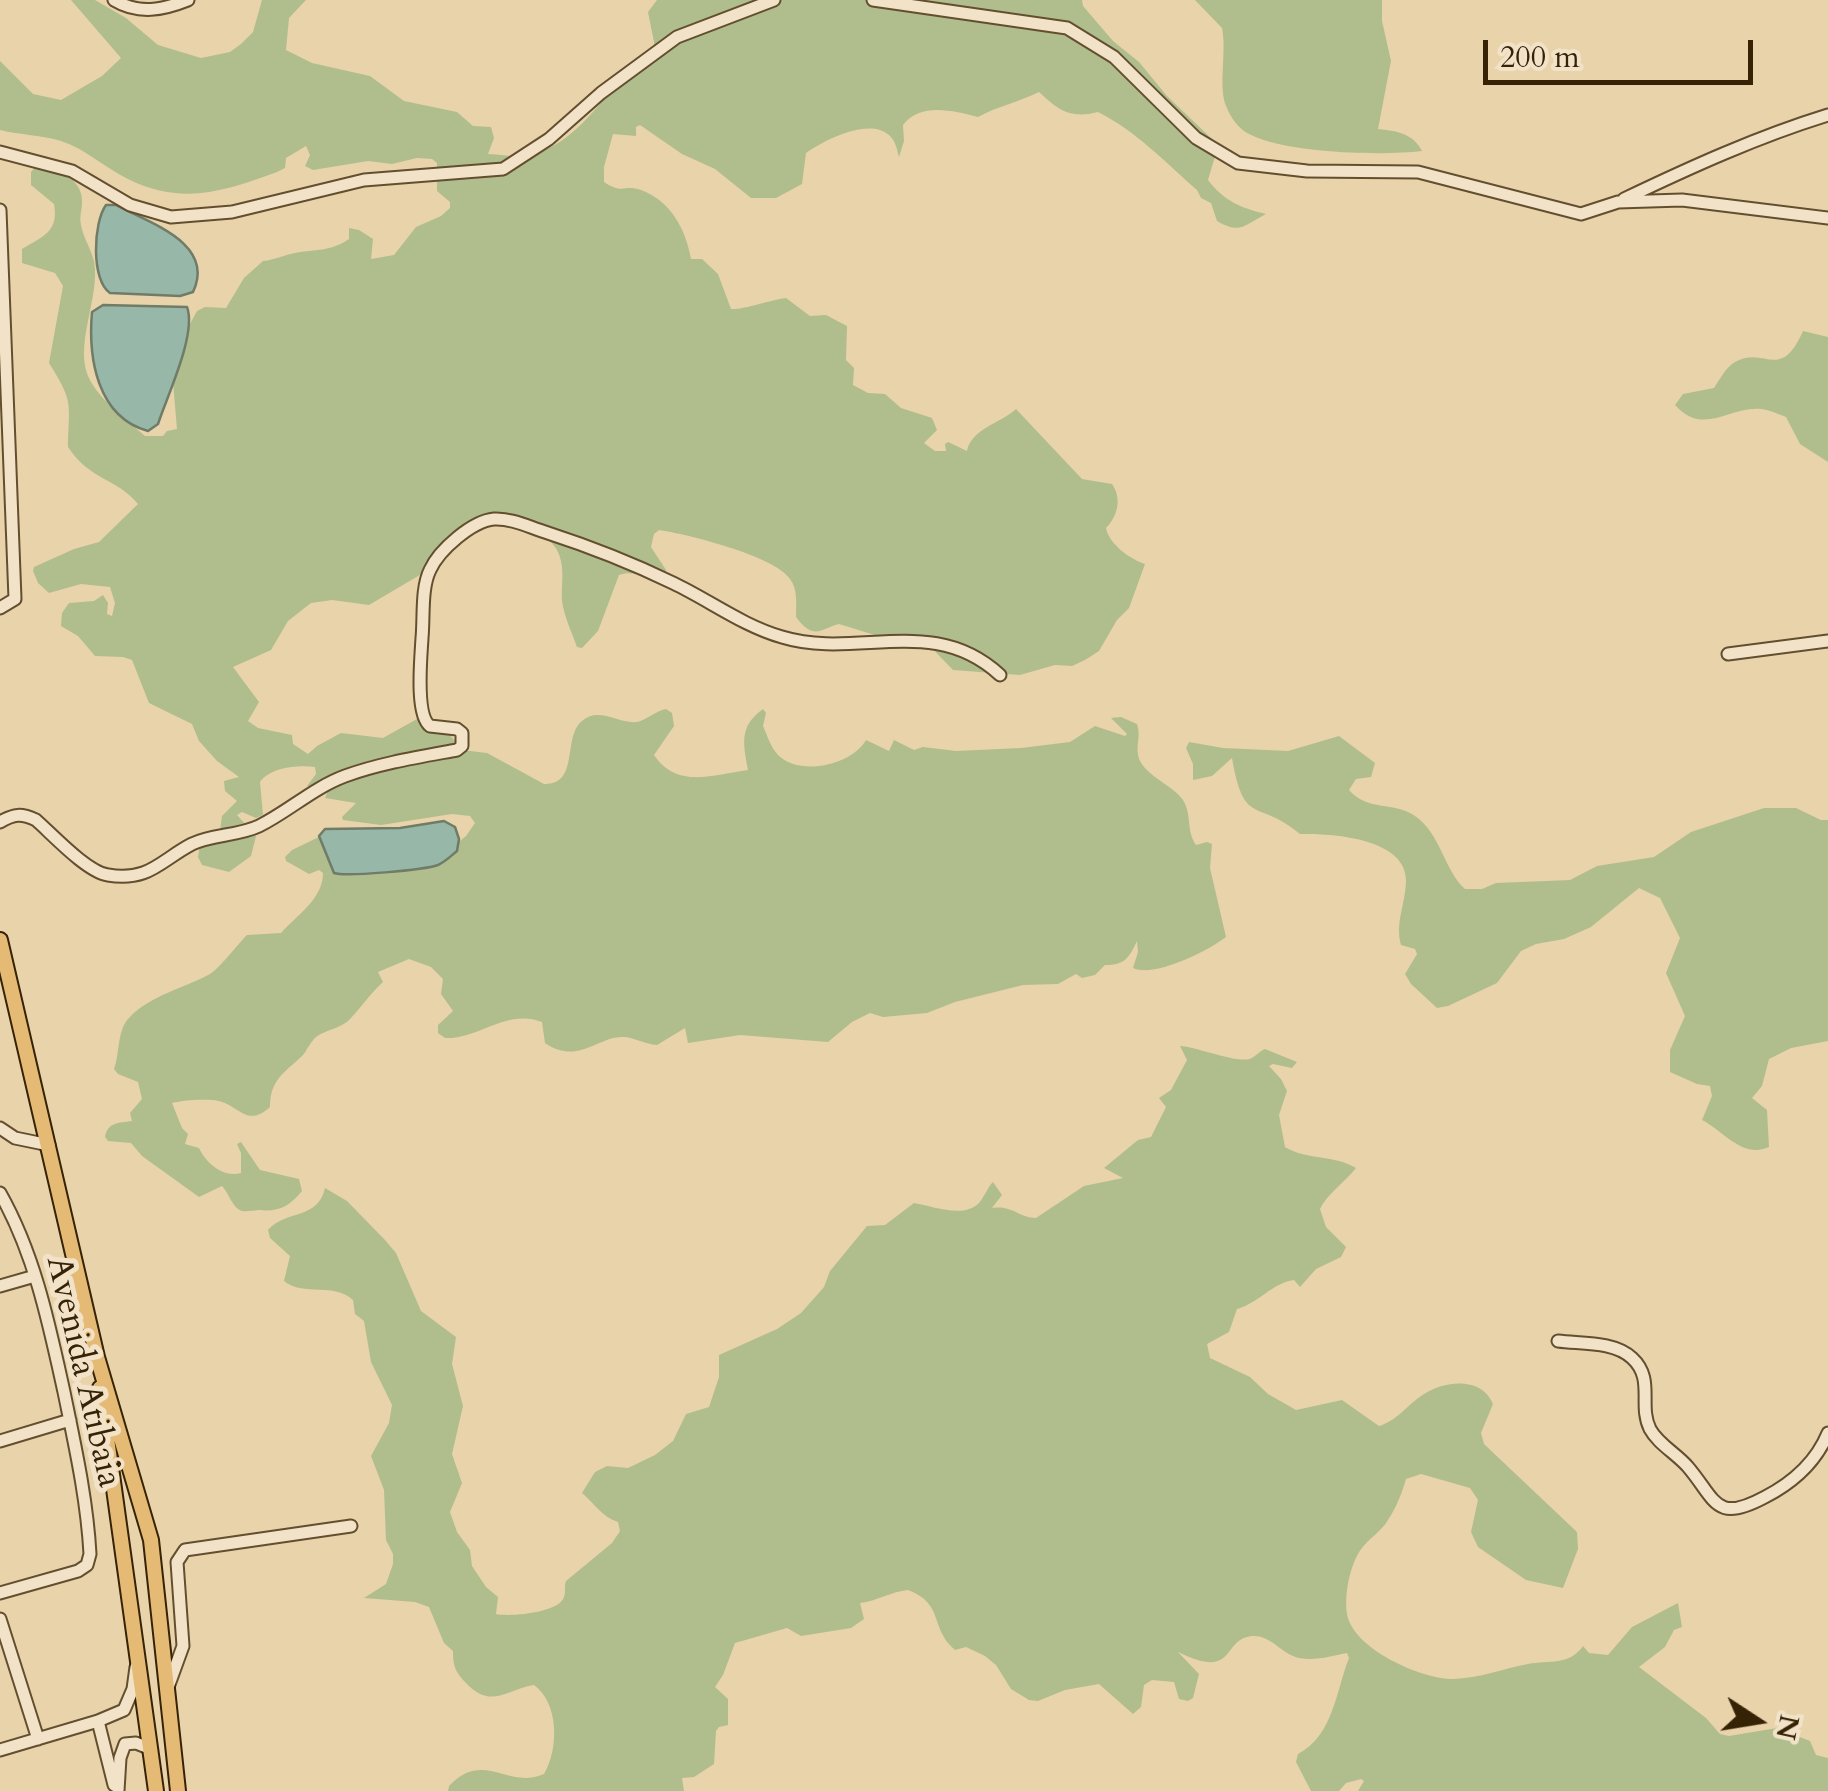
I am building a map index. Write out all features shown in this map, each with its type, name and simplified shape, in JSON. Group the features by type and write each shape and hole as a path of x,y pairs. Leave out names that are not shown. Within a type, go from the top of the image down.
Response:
{"main road":[{"path":"0,940 97,1357 151,1540 178,1791"},
{"path":"97,1357 156,1791"},
{"path":"120,1543 135,1533 151,1540"}],"street":[{"path":"114,0 128,8 159,10 184,1"},
{"path":"0,152 72,171 130,205 171,217 232,212 364,180 503,169 548,139 602,92 677,36 774,0"},
{"path":"873,0 1067,28 1114,56 1196,138 1238,163 1308,171 1418,172 1580,214 1618,202 1775,131 1828,115"},
{"path":"1618,202 1682,200 1828,218"},
{"path":"0,210 15,599 0,608"},
{"path":"0,822 24,814 95,871 113,876 140,874 162,866 191,845 260,826 300,798 342,777 462,746 462,733 430,726 422,716 422,641 428,578 434,564 469,530 494,519 561,538 624,562 777,636 814,643 888,641 950,646 981,657 1000,675"},
{"path":"1728,654 1828,641"},
{"path":"0,1128 15,1138 48,1145"},
{"name":"Avenida Atibaia","path":"0,1193 45,1305 77,1452 90,1548 85,1567 0,1594"},
{"path":"0,1286 35,1276"},
{"path":"1558,1341 1611,1347 1634,1359 1643,1370 1652,1432 1686,1465 1710,1501 1729,1510 1752,1505 1782,1489 1822,1448 1828,1433"},
{"path":"0,1440 70,1420"},
{"path":"167,1690 183,1646 176,1562 180,1554 185,1550 351,1526"},
{"path":"0,1619 38,1739"},
{"path":"0,1750 124,1710 133,1689 136,1662"},
{"path":"98,1721 116,1791"},
{"path":"116,1791 125,1744 136,1742 150,1749"}],"green space":[{"path":"71,0 95,0 126,18 158,45 201,58 230,52 241,44 253,32 262,0 306,0 289,18 286,50 312,63 370,76 404,101 457,112 473,126 491,127 494,138 488,154 518,157 541,152 566,137 655,47 648,12 657,0 1082,0 1113,41 1139,62 1167,96 1212,139 1216,153 1208,180 1214,187 1234,203 1266,214 1237,228 1217,221 1211,203 1125,128 1098,112 1066,112 1039,92 978,117 938,110 919,113 903,125 899,157 893,140 880,130 859,129 835,137 806,153 802,184 776,198 751,198 715,169 682,154 640,125 636,127 636,136 613,134 604,182 616,188 641,190 669,209 681,227 691,259 702,259 718,274 731,309 786,298 810,316 826,315 847,326 846,360 854,368 853,385 868,393 885,394 901,408 932,418 937,430 924,443 935,451 946,451 948,442 967,451 974,437 1016,409 1082,479 1112,484 1117,507 1106,528 1108,534 1121,550 1145,564 1129,608 1099,651 1072,666 1055,665 1020,675 953,670 921,637 878,636 839,624 817,631 808,629 796,617 794,587 781,570 729,547 659,530 651,547 667,576 619,575 598,631 582,648 577,647 563,607 562,566 557,550 530,529 483,521 430,569 369,605 332,600 311,603 288,621 271,650 233,667 259,702 248,721 258,728 292,735 293,744 308,754 341,733 383,738 417,719 450,735 462,750 487,753 544,784 562,777 576,728 595,715 637,722 666,709 672,713 674,726 654,755 673,772 696,777 748,770 746,729 763,709 763,726 776,752 788,762 812,767 838,762 866,740 889,751 894,740 914,750 923,747 956,751 1070,742 1095,726 1125,736 1111,718 1121,717 1137,724 1138,755 1145,768 1183,800 1196,845 1212,844 1210,868 1226,937 1181,961 1142,970 1133,968 1137,941 1126,959 1105,965 1095,975 1082,978 1076,974 1058,984 1023,985 927,1013 883,1017 870,1013 828,1042 740,1035 688,1043 685,1028 657,1045 615,1038 578,1051 557,1049 545,1043 542,1022 529,1019 504,1021 445,1038 438,1033 438,1025 453,1011 441,994 443,979 431,967 409,959 378,972 383,982 351,1018 314,1039 279,1078 272,1090 270,1107 261,1113 248,1115 212,1100 172,1103 188,1134 185,1144 199,1148 216,1168 241,1173 237,1144 241,1142 260,1170 299,1179 302,1191 288,1205 242,1211 222,1186 199,1197 142,1156 131,1143 108,1141 105,1137 109,1128 132,1121 130,1113 142,1099 138,1082 114,1069 125,1023 147,1003 214,971 247,935 281,933 301,913 319,891 323,873 319,870 309,874 286,861 292,850 323,835 455,845 475,823 470,816 452,814 381,825 343,820 356,803 325,798 329,789 307,786 316,774 315,767 293,767 271,773 260,782 263,815 237,815 256,836 251,856 229,872 202,865 198,857 200,845 220,831 222,816 237,801 225,791 224,781 239,777 199,741 192,724 149,703 132,660 95,656 78,636 61,626 62,613 69,603 94,601 103,595 108,603 107,614 112,616 115,603 110,587 81,584 49,593 38,583 34,567 99,542 138,504 85,466 68,447 68,403 49,363 63,286 55,273 22,263 22,249 48,232 54,221 54,204 31,185 31,172 42,160 69,176 81,194 81,225 95,275 85,339 86,369 102,397 145,436 163,436 177,429 171,359 197,311 205,307 226,308 244,278 263,261 336,246 349,239 349,228 373,239 371,259 394,255 416,227 450,208 450,202 437,191 437,163 432,159 392,164 368,161 313,170 305,166 310,155 306,146 286,158 285,168 277,172 221,190 185,194 128,179 61,141 0,130 0,61 33,94 61,100 102,76 121,58"},
{"path":"1195,0 1382,0 1382,21 1391,61 1378,129 1409,137 1422,151 1359,153 1310,149 1247,133 1233,119 1224,98 1222,28"},
{"path":"1803,331 1828,337 1828,462 1800,444 1786,417 1774,412 1749,409 1706,420 1696,419 1675,405 1683,394 1714,388 1735,362 1787,355"},
{"path":"1339,736 1375,763 1371,777 1356,779 1349,790 1364,801 1415,816 1431,832 1465,889 1482,889 1496,883 1570,880 1597,866 1654,857 1691,832 1764,808 1796,808 1828,820 1828,1041 1791,1048 1769,1059 1762,1086 1752,1098 1767,1110 1769,1147 1742,1147 1702,1120 1712,1096 1710,1086 1670,1072 1670,1050 1685,1016 1666,973 1680,938 1660,898 1639,888 1591,927 1521,951 1497,983 1437,1008 1405,974 1417,954 1415,949 1401,945 1399,937 1406,882 1403,867 1395,856 1382,847 1348,837 1300,834 1254,809 1242,794 1232,758 1212,776 1193,780 1193,764 1186,748 1189,742 1288,751"},
{"path":"1180,1046 1246,1060 1265,1049 1297,1062 1292,1068 1269,1066 1287,1091 1279,1115 1285,1147 1356,1168 1320,1209 1326,1227 1346,1247 1341,1257 1316,1269 1300,1287 1294,1280 1286,1282 1237,1309 1229,1332 1207,1344 1210,1358 1250,1377 1268,1394 1296,1410 1342,1400 1379,1426 1433,1389 1463,1384 1481,1389 1493,1404 1481,1433 1484,1444 1577,1532 1578,1549 1563,1588 1526,1580 1478,1547 1471,1532 1478,1500 1470,1488 1421,1474 1406,1479 1391,1515 1362,1548 1351,1570 1347,1614 1362,1639 1407,1668 1440,1678 1463,1678 1565,1659 1583,1646 1589,1653 1608,1655 1632,1627 1678,1603 1682,1627 1674,1630 1665,1647 1639,1667 1706,1718 1720,1734 1777,1728 1810,1741 1816,1755 1828,1758 1828,1791 1358,1791 1364,1781 1361,1779 1346,1783 1339,1791 1311,1791 1296,1762 1298,1754 1319,1736 1332,1712 1349,1658 1347,1653 1299,1658 1264,1638 1252,1636 1242,1639 1219,1660 1210,1662 1178,1652 1199,1674 1193,1698 1188,1701 1179,1699 1174,1682 1152,1680 1144,1685 1141,1707 1133,1714 1099,1684 1029,1700 1011,1689 996,1665 985,1656 966,1647 955,1650 927,1602 908,1590 860,1603 864,1619 851,1628 801,1636 787,1628 735,1643 715,1687 728,1699 728,1725 716,1731 714,1764 694,1777 682,1778 684,1791 448,1791 462,1776 474,1771 531,1778 544,1774 554,1740 552,1714 534,1685 491,1697 474,1690 457,1671 453,1651 444,1643 429,1607 415,1602 364,1598 386,1584 393,1564 386,1540 384,1490 371,1456 389,1423 392,1405 371,1362 364,1321 355,1314 353,1300 337,1292 301,1288 284,1281 290,1256 270,1238 268,1230 316,1205 325,1188 347,1201 385,1240 396,1253 421,1311 456,1337 452,1364 463,1406 452,1454 462,1483 450,1512 457,1532 470,1550 472,1566 498,1597 496,1614 533,1613 560,1602 566,1581 612,1543 620,1531 618,1522 603,1514 582,1493 595,1472 607,1466 628,1468 673,1441 686,1414 709,1407 719,1377 719,1355 777,1329 801,1313 867,1226 885,1225 914,1203 965,1210 979,1203 993,1182 1002,1195 992,1208 1036,1218 1084,1186 1123,1178 1104,1168 1138,1140 1151,1137 1166,1107 1159,1098 1171,1090 1187,1060"}],"shaded area":[{"path":"106,205 116,205 161,228 187,248 198,275 193,292 180,296 110,293 100,276 96,251 98,225"},
{"path":"103,305 187,307 188,333 180,365 158,424 148,431 117,413 99,384 91,330 92,312"},
{"path":"444,821 455,827 457,851 438,865 402,871 334,873 319,836 325,829 400,828"}]}
